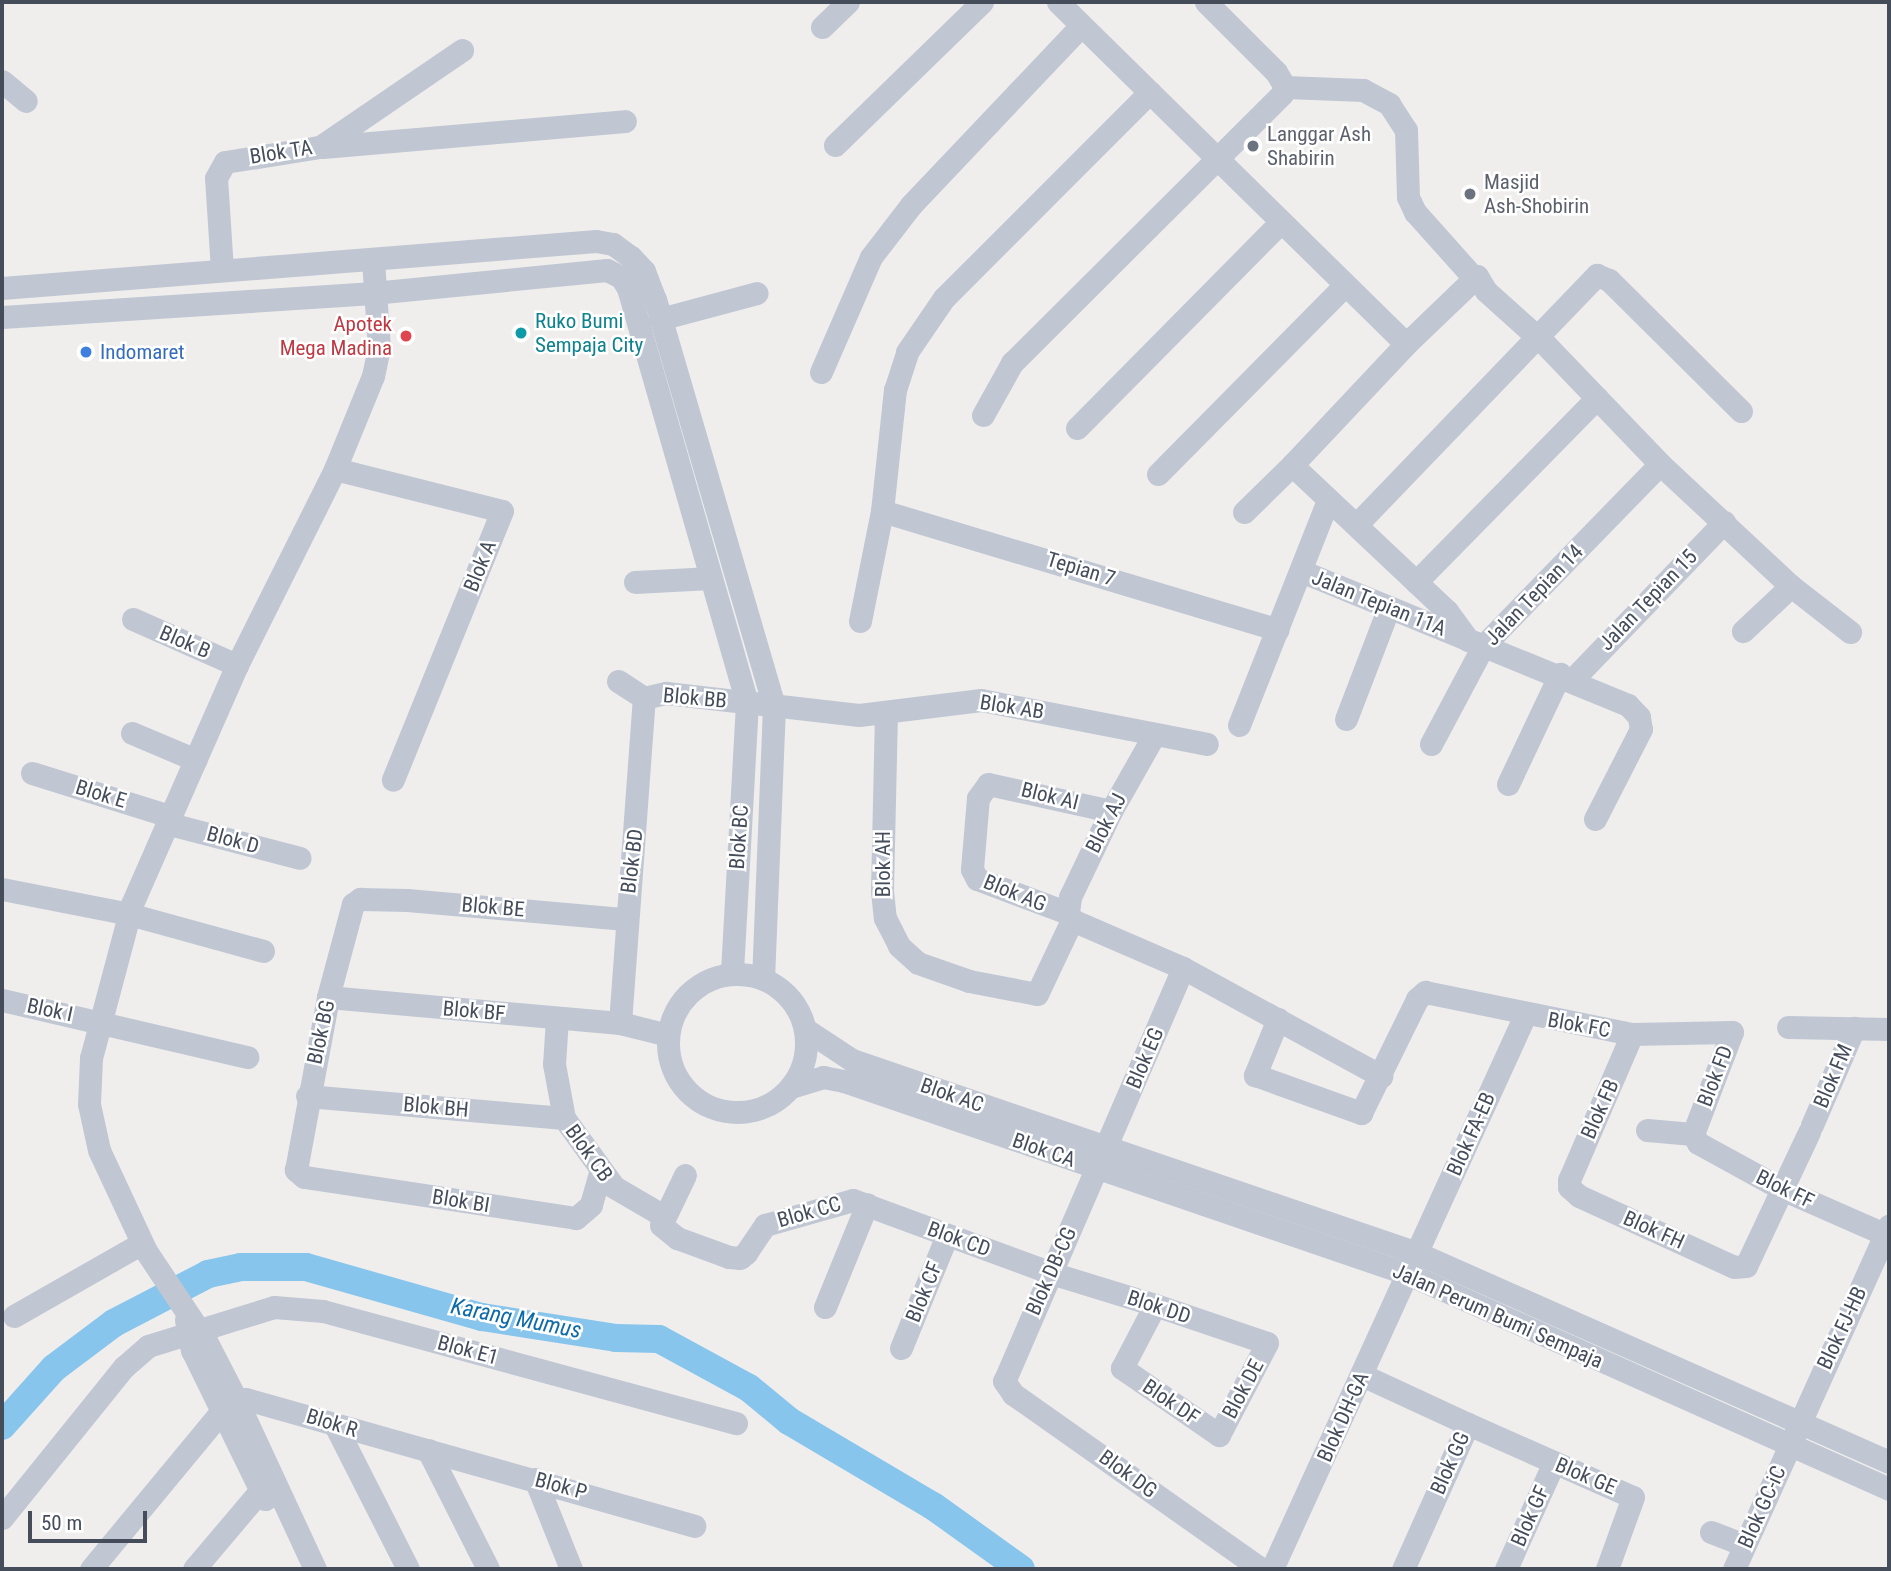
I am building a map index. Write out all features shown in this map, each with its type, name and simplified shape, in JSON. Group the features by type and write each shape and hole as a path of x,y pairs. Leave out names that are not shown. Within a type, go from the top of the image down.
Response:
{"street":[{"path":"822,27 848,2"},
{"path":"835,145 982,2"},
{"path":"1058,2 1080,27 1150,92 1280,223 1406,344"},
{"path":"1206,2 1276,72 1285,87"},
{"path":"821,372 879,246 911,205 1080,27"},
{"name":"Blok TA","path":"222,270 216,178 225,162 320,147 462,50"},
{"path":"2,81 26,101"},
{"path":"983,415 1012,363 1285,87 1363,90 1389,104 1406,130 1408,197 1415,212 1475,278 1537,337 1660,464 1791,586 1850,632"},
{"path":"860,621 883,511 895,390 920,329 944,298 1150,92"},
{"path":"320,147 625,121"},
{"path":"1077,428 1280,223"},
{"path":"2,288 373,261 596,241 614,244 644,271 774,706 763,978"},
{"path":"307,1564 188,1322 144,1247 99,1150 89,1104 97,1020 129,914 237,664 335,469 376,361 379,331 373,293 373,261"},
{"name":"Blok BC","path":"373,293 607,270 621,276 628,288 747,703 732,971"},
{"path":"1357,524 1590,279 1604,277 1741,411"},
{"path":"1244,512 1406,344 1475,278"},
{"path":"1158,474 1344,286"},
{"path":"2,317 373,293"},
{"path":"660,319 757,293"},
{"path":"1416,582 1597,398"},
{"path":"1292,464 1357,524 1476,643"},
{"name":"Jalan Tepian 14","path":"1431,744 1476,643 1660,464"},
{"name":"Blok A","path":"335,469 502,511 393,780"},
{"path":"1301,571 1328,500"},
{"name":"Tepian 7","path":"883,511 1278,630"},
{"name":"Jalan Tepian 15","path":"1508,784 1567,676 1724,522"},
{"name":"Jalan Tepian 11A","path":"1239,725 1301,571 1476,643 1613,695 1639,717 1641,729 1595,819"},
{"path":"635,582 711,578"},
{"path":"1743,631 1791,586"},
{"path":"1346,719 1389,607"},
{"name":"Blok B","path":"133,619 237,664"},
{"path":"618,681 644,698"},
{"name":"Blok BB","path":"644,698 666,693 774,706"},
{"name":"Blok BD","path":"620,1023 625,919 644,698"},
{"name":"Blok AB","path":"774,706 819,713 887,713 981,700 1207,744"},
{"name":"Blok AH","path":"887,713 881,891 885,918 899,946 918,963 969,981 1037,994"},
{"path":"131,733 196,760"},
{"name":"Blok AJ","path":"1037,994 1070,917 1069,897 1111,811 1154,735"},
{"name":"Blok E","path":"32,773 168,820"},
{"name":"Blok AI","path":"988,784 1111,811"},
{"name":"Blok AG","path":"988,784 978,798 974,875 1070,917"},
{"name":"Blok D","path":"168,820 300,858"},
{"path":"2,889 129,914 262,951"},
{"name":"Blok BE","path":"360,899 625,919"},
{"name":"Blok BG","path":"296,1170 307,1096 328,997 350,910 360,899"},
{"path":"1070,917 1184,968 1278,1019 1381,1076 1361,1113 1255,1075 1278,1019"},
{"name":"Blok EG","path":"1101,1158 1184,968"},
{"path":"732,971 763,978 783,990 797,1008 805,1029 804,1060 791,1087 759,1109 739,1113 710,1107 686,1090 675,1074 668,1035 682,1001 695,988 732,971"},
{"name":"Blok FC","path":"1381,1076 1417,999 1425,992 1525,1016 1632,1034"},
{"name":"Blok BF","path":"328,997 620,1023 668,1035"},
{"name":"Blok I","path":"2,1000 247,1057"},
{"name":"Blok FA-EB","path":"1408,1274 1525,1016"},
{"name":"Blok CB","path":"557,1018 554,1064 564,1118 600,1173 614,1187 662,1215"},
{"path":"1788,1027 1889,1029"},
{"name":"Blok FM","path":"1746,1266 1784,1190 1854,1028"},
{"name":"Blok AC","path":"805,1029 852,1060 1101,1158"},
{"name":"Blok FD","path":"1632,1034 1732,1032 1693,1134"},
{"name":"Blok FB","path":"1569,1184 1632,1034"},
{"name":"Blok CA","path":"791,1087 823,1077 844,1081 1101,1158"},
{"name":"Blok BH","path":"307,1096 564,1118"},
{"path":"1647,1130 1693,1134"},
{"name":"Blok FF","path":"1693,1134 1698,1143 1784,1190 1888,1232"},
{"name":"Jalan Perum Bumi Sempaja","path":"1101,1158 1417,1253 1889,1462"},
{"name":"Jalan Perum Bumi Sempaja","path":"1101,1158 1408,1274 1889,1489"},
{"name":"Blok DB-CG","path":"1005,1374 1101,1158"},
{"name":"Blok BI","path":"296,1170 304,1177 576,1219 591,1205 600,1173"},
{"path":"662,1215 685,1175"},
{"name":"Blok FH","path":"1569,1184 1579,1196 1734,1266 1746,1266"},
{"name":"Blok CC","path":"662,1215 661,1225 677,1238 740,1258 765,1225 843,1200 867,1204"},
{"path":"825,1307 867,1204"},
{"name":"Blok CD","path":"867,1204 1051,1273"},
{"name":"Blok FJ-HB","path":"1790,1445 1888,1232"},
{"name":"Blok CF","path":"901,1348 947,1235"},
{"path":"14,1316 144,1247"},
{"name":"Blok DD","path":"1051,1273 1267,1343"},
{"name":"Blok DH-GA","path":"1271,1566 1408,1274"},
{"name":"Blok DF","path":"1155,1305 1122,1366 1219,1435"},
{"name":"Blok E1","path":"2,1518 124,1367 148,1346 188,1322 274,1307 296,1306 736,1423"},
{"name":"Blok DE","path":"1219,1435 1267,1343"},
{"name":"Blok DG","path":"1005,1374 1006,1388 1013,1394 1271,1566"},
{"name":"Blok GG","path":"1362,1375 1468,1424 1403,1569"},
{"name":"Blok R","path":"229,1407 269,1403 428,1450"},
{"path":"229,1407 260,1491 307,1564"},
{"path":"91,1569 229,1407"},
{"path":"335,1424 408,1569"},
{"name":"Blok GE","path":"1468,1424 1633,1497 1607,1569"},
{"name":"Blok GC-iC","path":"1734,1569 1790,1445"},
{"path":"428,1450 488,1569"},
{"name":"Blok P","path":"428,1450 694,1526"},
{"name":"Blok GF","path":"1506,1569 1554,1462"},
{"path":"535,1479 571,1569"},
{"path":"194,1569 260,1491"},
{"path":"1711,1532 1745,1545"}],"waterway":[{"name":"Karang Mumus","path":"2,1426 54,1368 114,1323 208,1274 241,1267 306,1267 482,1317 616,1338 659,1339 749,1388 789,1421 933,1506 1021,1569"}],"place":[{"name":"Langgar Ash Shabirin","path":"1253,146"},
{"name":"Masjid Ash-Shobirin","path":"1470,194"},
{"name":"Ruko Bumi Sempaja City","path":"521,333"},
{"name":"Apotek Mega Madina","path":"406,336"},
{"name":"Indomaret","path":"86,352"}]}
